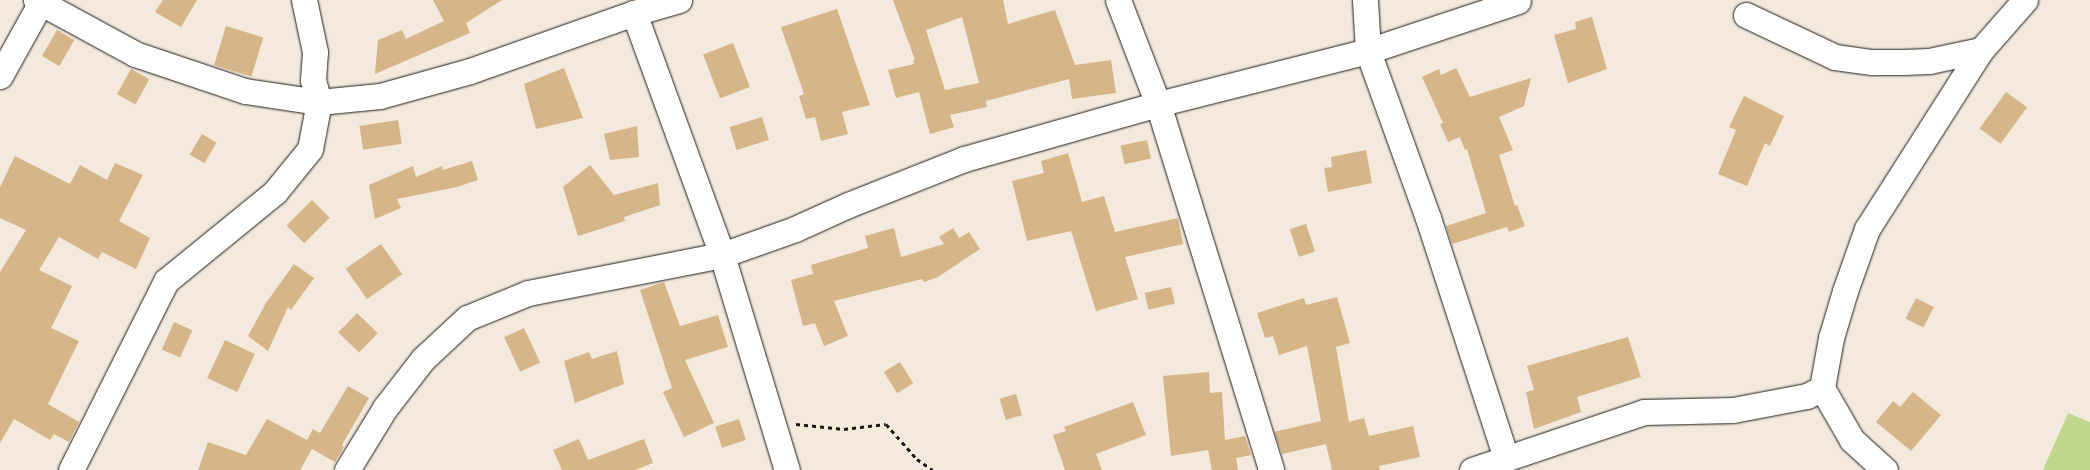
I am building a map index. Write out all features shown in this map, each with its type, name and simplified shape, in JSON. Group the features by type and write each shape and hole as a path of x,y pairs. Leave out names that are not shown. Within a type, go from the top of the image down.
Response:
{"street":[{"path":"71,470 166,281 275,192 310,149 319,102 313,80 315,52 304,0"},
{"path":"0,76 38,1 135,54 246,91 319,102 380,96 461,74 634,13 680,0"},
{"path":"1118,0 1158,104 1271,470"},
{"path":"1365,0 1368,51 1428,218 1506,458"},
{"path":"1885,470 1852,440 1822,388 1831,338 1845,291 1867,229 1981,50 2025,0"},
{"path":"347,470 386,408 423,359 467,318 528,293 722,255 795,229 848,205 964,159 1158,104 1368,51 1518,1"},
{"path":"634,13 722,255 787,470"},
{"path":"1746,15 1835,57 1872,62 1903,62 1929,60 1981,50"},
{"path":"1472,470 1644,412 1733,410 1808,396 1822,388"}],"path":[{"path":"773,421 844,429 886,424 917,459 933,470"}],"green space":[{"path":"2068,413 2090,422 2090,470 2043,470"}],"building":[{"path":"163,0 197,0 181,27 155,12"},
{"path":"433,0 502,0 466,23 470,33 375,74 378,40 402,30 406,39 444,21"},
{"path":"893,0 1003,0 1008,24 1055,10 1075,65 1111,60 1116,93 1072,99 1069,79 986,101 987,107 950,115 954,127 930,134 919,92 896,98 888,70 914,64 913,60 915,60","holes":["962,17 979,83 945,90 926,30"]},
{"path":"837,9 870,105 842,112 848,134 821,141 815,117 806,119 799,96 804,94 781,27"},
{"path":"1592,17 1607,69 1568,83 1554,35 1576,29 1575,22"},
{"path":"226,26 263,37 251,77 214,65"},
{"path":"57,30 74,40 59,66 42,56"},
{"path":"733,43 750,87 720,98 703,54"},
{"path":"564,68 583,118 536,129 524,84"},
{"path":"1456,68 1470,97 1531,78 1524,106 1499,117 1513,150 1499,155 1515,206 1517,205 1525,226 1509,232 1507,227 1452,244 1446,226 1486,213 1467,149 1465,150 1460,137 1448,142 1440,124 1443,123 1422,77 1439,69 1441,75"},
{"path":"131,69 149,79 135,105 117,94"},
{"path":"2006,92 2027,107 2001,144 1980,128"},
{"path":"1744,96 1784,116 1770,146 1765,143 1747,186 1718,174 1736,130 1729,127"},
{"path":"762,117 769,140 737,150 729,127"},
{"path":"398,120 402,144 363,150 359,126"},
{"path":"637,126 639,157 610,160 604,134"},
{"path":"202,134 217,143 204,163 190,155"},
{"path":"1147,140 1151,159 1125,164 1121,146"},
{"path":"1366,150 1372,183 1328,192 1324,168 1332,167 1331,157"},
{"path":"1068,153 1082,202 1104,196 1115,232 1178,218 1183,244 1125,257 1138,299 1096,311 1071,231 1027,241 1012,181 1044,173 1041,161"},
{"path":"15,156 70,184 80,165 107,180 115,163 143,175 119,221 150,238 136,269 102,252 98,259 59,237 39,270 72,286 51,328 79,341 48,404 79,422 69,442 54,434 50,440 14,419 0,443 0,272 26,230 0,218 0,187"},
{"path":"472,161 478,180 457,187 397,199 401,208 375,219 369,185 413,166 416,177 442,166 443,170"},
{"path":"590,165 614,195 658,183 660,205 624,217 625,221 578,236 563,187"},
{"path":"312,200 330,218 304,243 287,225"},
{"path":"1306,224 1315,252 1299,257 1290,229"},
{"path":"894,228 901,257 944,244 939,237 953,228 959,238 969,232 980,249 938,277 924,282 922,279 834,301 848,336 824,346 815,323 803,326 791,280 813,274 811,265 868,248 865,236"},
{"path":"381,244 402,274 367,299 346,269"},
{"path":"294,264 314,278 291,310 288,307 268,351 248,336 266,303"},
{"path":"664,282 680,326 718,315 728,347 685,360 714,423 684,437 663,392 672,388 640,290"},
{"path":"1171,287 1175,304 1149,310 1145,293"},
{"path":"1337,297 1350,343 1336,347 1349,422 1364,418 1369,436 1413,426 1420,457 1379,466 1380,470 1332,470 1326,444 1282,454 1274,432 1321,421 1307,346 1279,355 1273,336 1265,338 1257,313 1304,298 1306,305"},
{"path":"1916,298 1934,307 1923,328 1906,318"},
{"path":"357,313 378,333 359,353 338,332"},
{"path":"174,322 192,330 180,358 162,349"},
{"path":"524,328 540,362 520,372 504,337"},
{"path":"1628,337 1641,377 1577,397 1581,412 1534,429 1526,392 1534,390 1527,366"},
{"path":"225,340 255,354 237,392 207,378"},
{"path":"617,351 624,384 575,403 564,361 589,352 592,359"},
{"path":"900,362 913,383 897,393 884,372"},
{"path":"1209,372 1210,393 1222,392 1225,440 1245,436 1251,455 1236,458 1238,470 1212,470 1208,450 1171,456 1163,376"},
{"path":"348,386 369,398 342,445 344,447 335,462 312,449 300,470 198,470 208,442 246,455 267,419 307,440 313,429 320,433"},
{"path":"1913,392 1941,415 1911,451 1876,422 1893,401 1900,407"},
{"path":"1016,394 1022,415 1006,420 1000,399"},
{"path":"1133,402 1146,435 1096,454 1102,470 1065,470 1053,435 1066,431 1064,427"},
{"path":"739,419 746,440 722,448 715,427"},
{"path":"579,439 588,460 644,439 653,463 635,470 562,470 553,450"}]}
